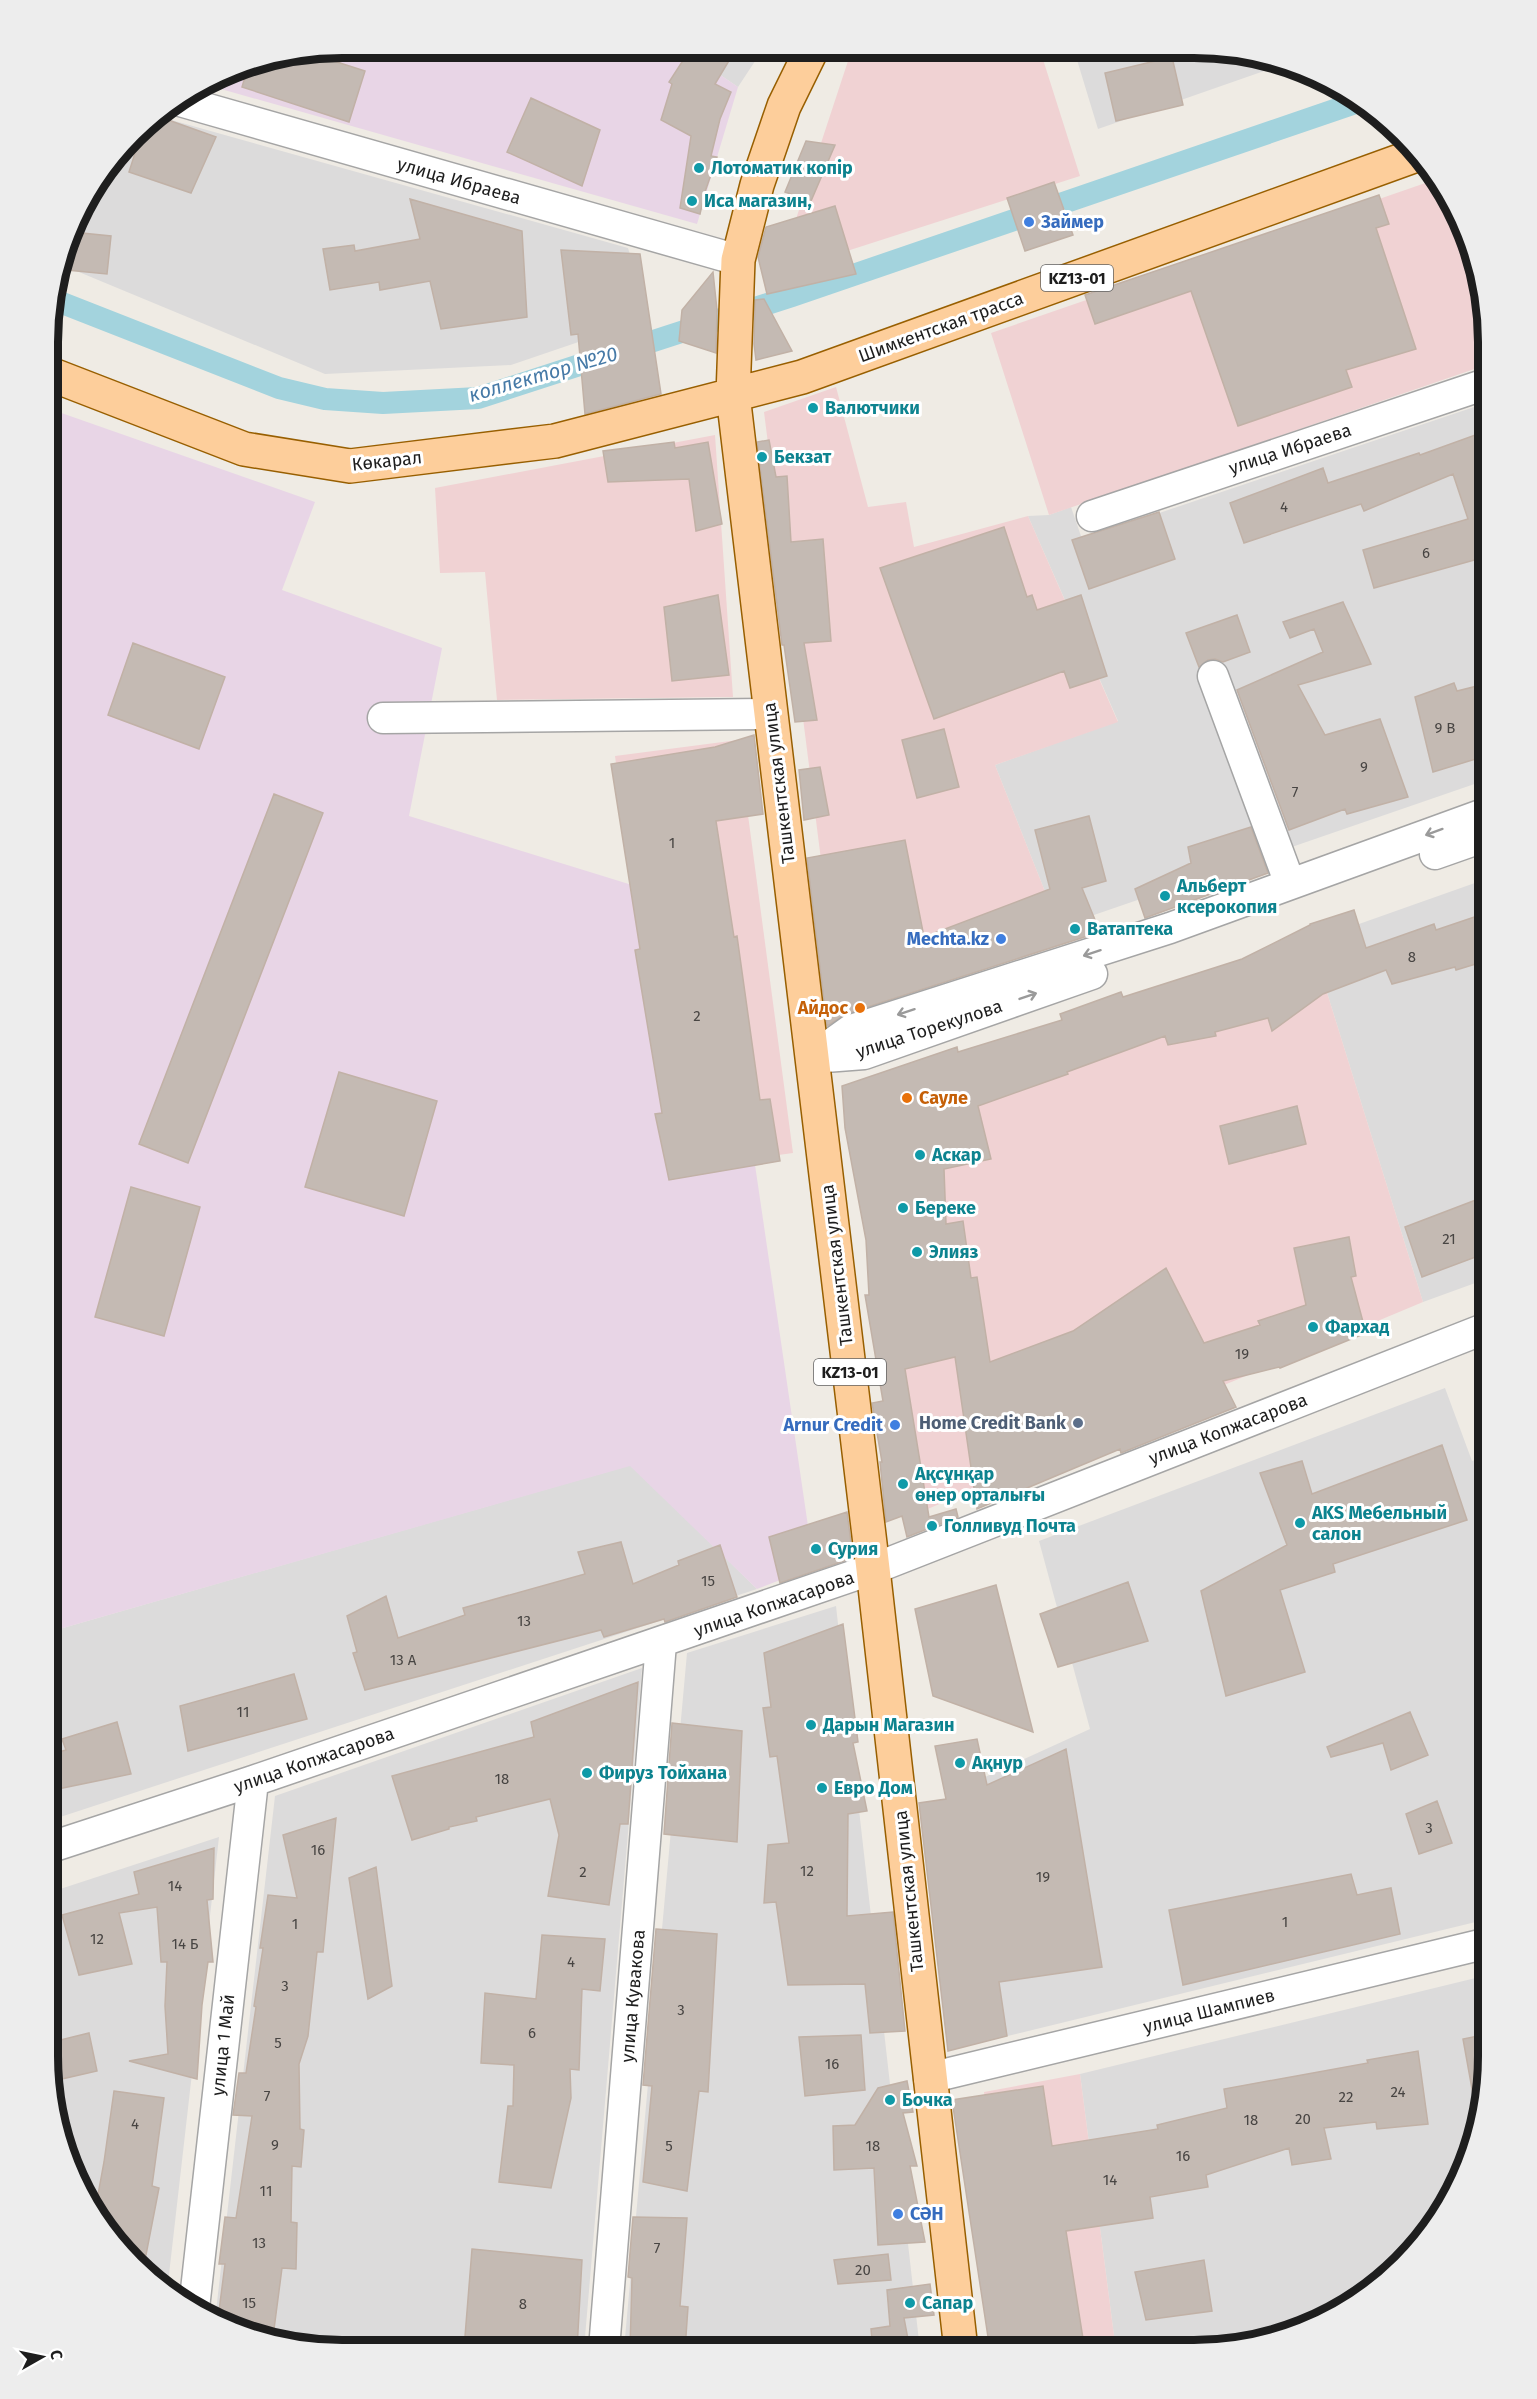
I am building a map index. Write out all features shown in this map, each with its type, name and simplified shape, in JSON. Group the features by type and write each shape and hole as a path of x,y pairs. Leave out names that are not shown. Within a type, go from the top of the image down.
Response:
{"main road":[{"name":"Ташкентская улица","path":"808,58 784,106 757,185 738,260 733,395 873,1569 960,2340"},
{"name":"Шимкентская трасса","path":"733,395 802,377 1410,157"},
{"name":"Көкарал","path":"58,377 244,449 350,466 555,441 733,395"}],"street":[{"name":"улица Ибраева","path":"189,104 738,260"},
{"name":"улица Ибраева","path":"1092,516 1478,387"},
{"path":"1213,676 1290,884"},
{"path":"382,718 771,714"},
{"name":"улица Торекулова","path":"812,1058 851,1030 1170,928 1478,816"},
{"name":"улица Торекулова","path":"812,1058 864,1054 1478,839"},
{"name":"улица Копжасарова","path":"58,1845 253,1781 873,1569 1478,1331"},
{"name":"улица Кувакова","path":"605,2340 661,1642"},
{"name":"улица 1 Май","path":"195,2299 253,1781"},
{"name":"улица Шампиев","path":"929,2078 1478,1945"}],"shaded area":[{"path":"695,58 757,58 738,87"},
{"path":"695,58 738,87 697,224 217,88 269,68 324,59"},
{"path":"857,58 1043,58 1080,176 788,270 797,216 848,61"},
{"path":"1076,58 1213,59 1270,69 1098,129"},
{"path":"168,119 628,248 649,318 511,365 325,374 68,268 80,234 106,185 129,155"},
{"path":"1429,182 1457,234 1469,269 1478,324 1478,368 1049,515 991,333"},
{"path":"836,387 868,507 906,502 914,547 1028,516 1118,722 995,765 1059,927 839,1001 764,412"},
{"path":"1478,406 1478,783 1059,927 995,765 1118,721 1028,516 1049,515 1071,507 1082,539"},
{"path":"58,412 315,502 282,590 442,648 409,816 632,885 754,1158 814,1567 757,1589 630,1466 58,1629"},
{"path":"715,435 733,697 497,700 485,572 440,573 435,488"},
{"path":"738,740 793,1153 670,1170 615,756"},
{"path":"1478,882 1478,1282 1423,1302 1311,941"},
{"path":"1311,941 1423,1302 918,1513 877,1091"},
{"path":"1445,1388 1472,1461 1478,1459 1478,1921 991,2040 961,1788 1090,1729 1039,1541"},
{"path":"631,1465 757,1589 58,1818 58,1629"},
{"path":"836,1606 919,2340 625,2340 687,1653"},
{"path":"642,1668 585,2340 324,2340 269,2331 216,2311 275,1796"},
{"path":"219,1837 168,2281 129,2244 106,2214 80,2165 68,2130 61,2094 58,2056 58,1890"},
{"path":"1478,1977 1478,2075 1473,2112 1457,2165 1431,2214 1408,2244 1382,2270 1352,2293 1303,2319 1268,2331 1213,2340 1115,2340 1080,2074"},
{"path":"1080,2074 1115,2340 1011,2340 984,2092"}],"building":[{"path":"675,58 731,58 715,84 731,92 720,119 711,156 717,157 700,214 680,208 691,136 661,120 672,84 669,82 682,62"},
{"path":"1172,58 1183,105 1116,121 1105,73"},
{"path":"327,59 365,71 349,122 242,87 245,76 269,68 305,61"},
{"path":"531,98 600,130 582,186 507,152"},
{"path":"167,120 216,137 191,193 129,172 137,147"},
{"path":"806,141 835,145 811,201 785,192"},
{"path":"1054,182 1073,235 1025,251 1007,198"},
{"path":"1379,195 1389,224 1376,228 1416,349 1346,370 1352,387 1238,426 1191,291 1095,324 1085,295"},
{"path":"410,199 522,231 527,317 441,329 430,281 380,290 379,282 330,290 323,249 354,245 355,251 420,239"},
{"path":"835,206 856,274 767,294 758,257 766,227"},
{"path":"81,233 111,236 107,274 68,270"},
{"path":"561,250 640,254 661,394 585,414 578,334 571,335"},
{"path":"713,272 717,310 716,353 679,341 682,310"},
{"path":"764,299 792,351 756,360 755,300"},
{"path":"1478,434 1478,559 1374,588 1363,550 1468,519 1453,474 1364,511 1361,504 1244,543 1230,503 1323,468 1328,483 1419,453 1420,455"},
{"path":"769,440 776,477 787,476 791,542 823,539 831,641 804,643 817,720 795,722 784,645 782,645 757,442"},
{"path":"674,442 675,448 708,442 722,524 696,531 689,479 608,482 603,451"},
{"path":"1159,512 1175,559 1089,589 1072,540"},
{"path":"1004,527 1027,597 1032,595 1037,610 1081,595 1107,676 1070,688 1064,671 934,719 880,568"},
{"path":"718,595 729,675 672,681 664,607"},
{"path":"1343,602 1371,664 1298,685 1325,735 1380,719 1408,797 1347,814 1345,809 1289,830 1237,690 1323,652 1314,629 1290,638 1283,622"},
{"path":"1237,615 1250,652 1223,662 1215,659 1208,660 1199,667 1186,633"},
{"path":"133,643 225,677 199,749 108,715"},
{"path":"1454,683 1457,691 1478,686 1478,758 1433,772 1415,697"},
{"path":"944,729 959,787 917,798 902,740"},
{"path":"754,735 763,814 716,821 734,937 737,936 760,1100 770,1099 780,1161 669,1180 655,1114 662,1113 635,950 640,949 611,764 715,747"},
{"path":"820,767 829,815 804,820 799,770"},
{"path":"274,794 323,813 188,1163 139,1144"},
{"path":"1089,816 1106,881 1082,888 1100,932 846,1014 827,1026 807,858 905,840 924,937 1050,889 1035,830"},
{"path":"1251,827 1268,873 1145,918 1135,889 1191,863 1188,847"},
{"path":"1354,910 1366,948 1434,924 1436,930 1478,916 1478,963 1456,970 1455,967 1392,984 1386,970 1323,994 1272,1031 1268,1018 1215,1032 1216,1036 1168,1045 1165,1036 978,1106 991,1159 944,1169 946,1224 963,1221 971,1278 977,1277 990,1362 1073,1331 1166,1268 1204,1343 1260,1325 1258,1321 1306,1305 1294,1248 1349,1237 1356,1276 1351,1277 1366,1333 1280,1368 1223,1381 1236,1407 1121,1453 1120,1449 977,1509 955,1357 905,1369 929,1517 956,1509 958,1517 907,1537 902,1516 886,1522 880,1462 882,1462 872,1403 883,1401 865,1295 869,1295 866,1240 845,1128 842,1086 957,1047 958,1052 1062,1020 1060,1014 1121,992 1123,997 1242,959 1310,924"},
{"path":"339,1072 437,1101 404,1216 305,1187"},
{"path":"1297,1106 1306,1144 1229,1164 1220,1126"},
{"path":"131,1187 200,1207 164,1336 95,1317"},
{"path":"1478,1199 1478,1256 1422,1277 1405,1227"},
{"path":"1442,1445 1467,1520 1333,1564 1335,1572 1280,1590 1305,1672 1226,1696 1201,1591 1287,1545 1260,1473 1302,1461 1312,1494"},
{"name":"Сурия","path":"847,1512 853,1558 780,1583 769,1537"},
{"path":"621,1542 633,1584 679,1565 678,1561 720,1545 737,1597 665,1622 664,1619 604,1637 601,1630 365,1690 353,1653 357,1652 347,1616 386,1596 398,1638 465,1615 463,1608 585,1574 578,1552"},
{"path":"1128,1582 1148,1641 1058,1667 1040,1614"},
{"path":"996,1585 1033,1732 933,1696 915,1609"},
{"path":"843,1624 858,1742 853,1743 867,1811 848,1814 847,1916 893,1912 905,2031 870,2033 865,1984 788,1985 776,1902 764,1903 768,1845 789,1843 777,1756 770,1757 763,1708 771,1707 764,1653"},
{"path":"294,1674 307,1719 188,1751 180,1706"},
{"path":"638,1682 628,1824 620,1824 609,1905 548,1896 559,1835 550,1799 476,1817 477,1821 449,1827 449,1829 412,1840 392,1776 534,1737 531,1722"},
{"path":"1410,1712 1428,1755 1391,1770 1383,1743 1331,1757 1327,1747"},
{"path":"117,1722 131,1774 58,1789 58,1752 66,1750 62,1739"},
{"path":"672,1723 742,1731 737,1842 664,1834"},
{"path":"977,1739 987,1785 1066,1749 1102,1967 999,1982 1007,2036 948,2051 919,1803 946,1799 935,1746"},
{"path":"1437,1801 1452,1843 1419,1854 1406,1814"},
{"path":"336,1818 323,1952 317,1952 308,2036 299,2064 300,2129 304,2130 301,2167 292,2166 291,2222 297,2223 296,2269 282,2268 274,2329 250,2325 219,2312 225,2264 219,2264 225,2217 236,2218 252,2116 233,2115 239,2073 246,2073 256,2007 254,2006 263,1948 260,1948 268,1895 297,1898 283,1835"},
{"path":"214,1848 213,1899 207,1900 213,1962 208,1962 202,2005 197,2079 129,2061 168,2054 165,2006 167,1962 161,1962 157,1907 119,1913 132,1964 79,1975 62,1915 139,1894 134,1872"},
{"path":"376,1867 392,1986 368,1999 349,1878"},
{"path":"1351,1874 1357,1895 1391,1888 1400,1934 1183,1985 1169,1910"},
{"path":"656,1929 717,1934 708,2092 699,2091 687,2191 643,2182 652,2086 643,2085"},
{"path":"542,1935 605,1939 600,1991 582,1989 579,2070 570,2069 571,2098 551,2188 499,2182 508,2106 513,2106 514,2065 481,2063 485,1993 536,1999"},
{"path":"89,2033 97,2071 59,2080 58,2041"},
{"path":"861,2035 865,2090 805,2096 799,2037"},
{"path":"1478,2036 1478,2075 1475,2103 1463,2039"},
{"path":"1418,2051 1428,2124 1377,2129 1376,2122 1324,2128 1331,2159 1292,2165 1289,2148 1206,2175 1208,2187 1150,2197 1153,2218 1066,2231 1083,2340 988,2340 952,2100 1043,2086 1052,2146 1158,2129 1157,2125 1227,2108 1224,2089 1368,2063 1367,2060"},
{"path":"907,2081 913,2112 903,2113 917,2166 910,2166 925,2242 878,2245 874,2168 834,2170 833,2126 855,2125 878,2088"},
{"path":"114,2091 164,2098 152,2186 159,2188 146,2255 139,2254 129,2244 97,2199"},
{"path":"633,2217 687,2218 680,2306 688,2307 686,2340 630,2340 632,2278 628,2277"},
{"path":"472,2249 582,2260 578,2340 465,2340"},
{"path":"888,2254 891,2280 838,2284 834,2260"},
{"path":"1204,2260 1212,2311 1146,2320 1135,2272"},
{"name":"Сапар","path":"930,2284 934,2315 904,2318 908,2340 872,2340 871,2329 890,2326 887,2290"}],"waterway":[{"name":"коллектор №20","path":"61,303 279,388 325,399 383,403 478,398 792,296 1350,105"}],"place":[{"name":"Лотоматик копір","path":"699,168"},
{"name":"Иса магазин,","path":"692,201"},
{"name":"Займер","path":"1029,222"},
{"name":"Валютчики","path":"813,408"},
{"name":"Бекзат","path":"762,457"},
{"name":"Альберт ксерокопия","path":"1165,896"},
{"name":"Ватаптека","path":"1075,929"},
{"name":"Mechta.kz","path":"1001,939"},
{"name":"Айдос","path":"860,1008"},
{"name":"Сауле","path":"907,1098"},
{"name":"Аскар","path":"920,1155"},
{"name":"Береке","path":"903,1208"},
{"name":"Элияз","path":"917,1252"},
{"name":"Фархад","path":"1313,1327"},
{"name":"Home Credit Bank","path":"1078,1423"},
{"name":"Arnur Credit","path":"895,1425"},
{"name":"Ақсұнқар өнер орталығы","path":"903,1484"},
{"name":"AKS Мебельный салон","path":"1300,1523"},
{"name":"Голливуд Почта","path":"932,1526"},
{"name":"Сурия","path":"816,1549"},
{"name":"Дарын Магазин","path":"811,1725"},
{"name":"Ақнур","path":"960,1763"},
{"name":"Фируз Тойхана","path":"587,1773"},
{"name":"Евро Дом","path":"822,1788"},
{"name":"Бочка","path":"890,2100"},
{"name":"СӘН","path":"898,2214"},
{"name":"Сапар","path":"910,2303"}]}
